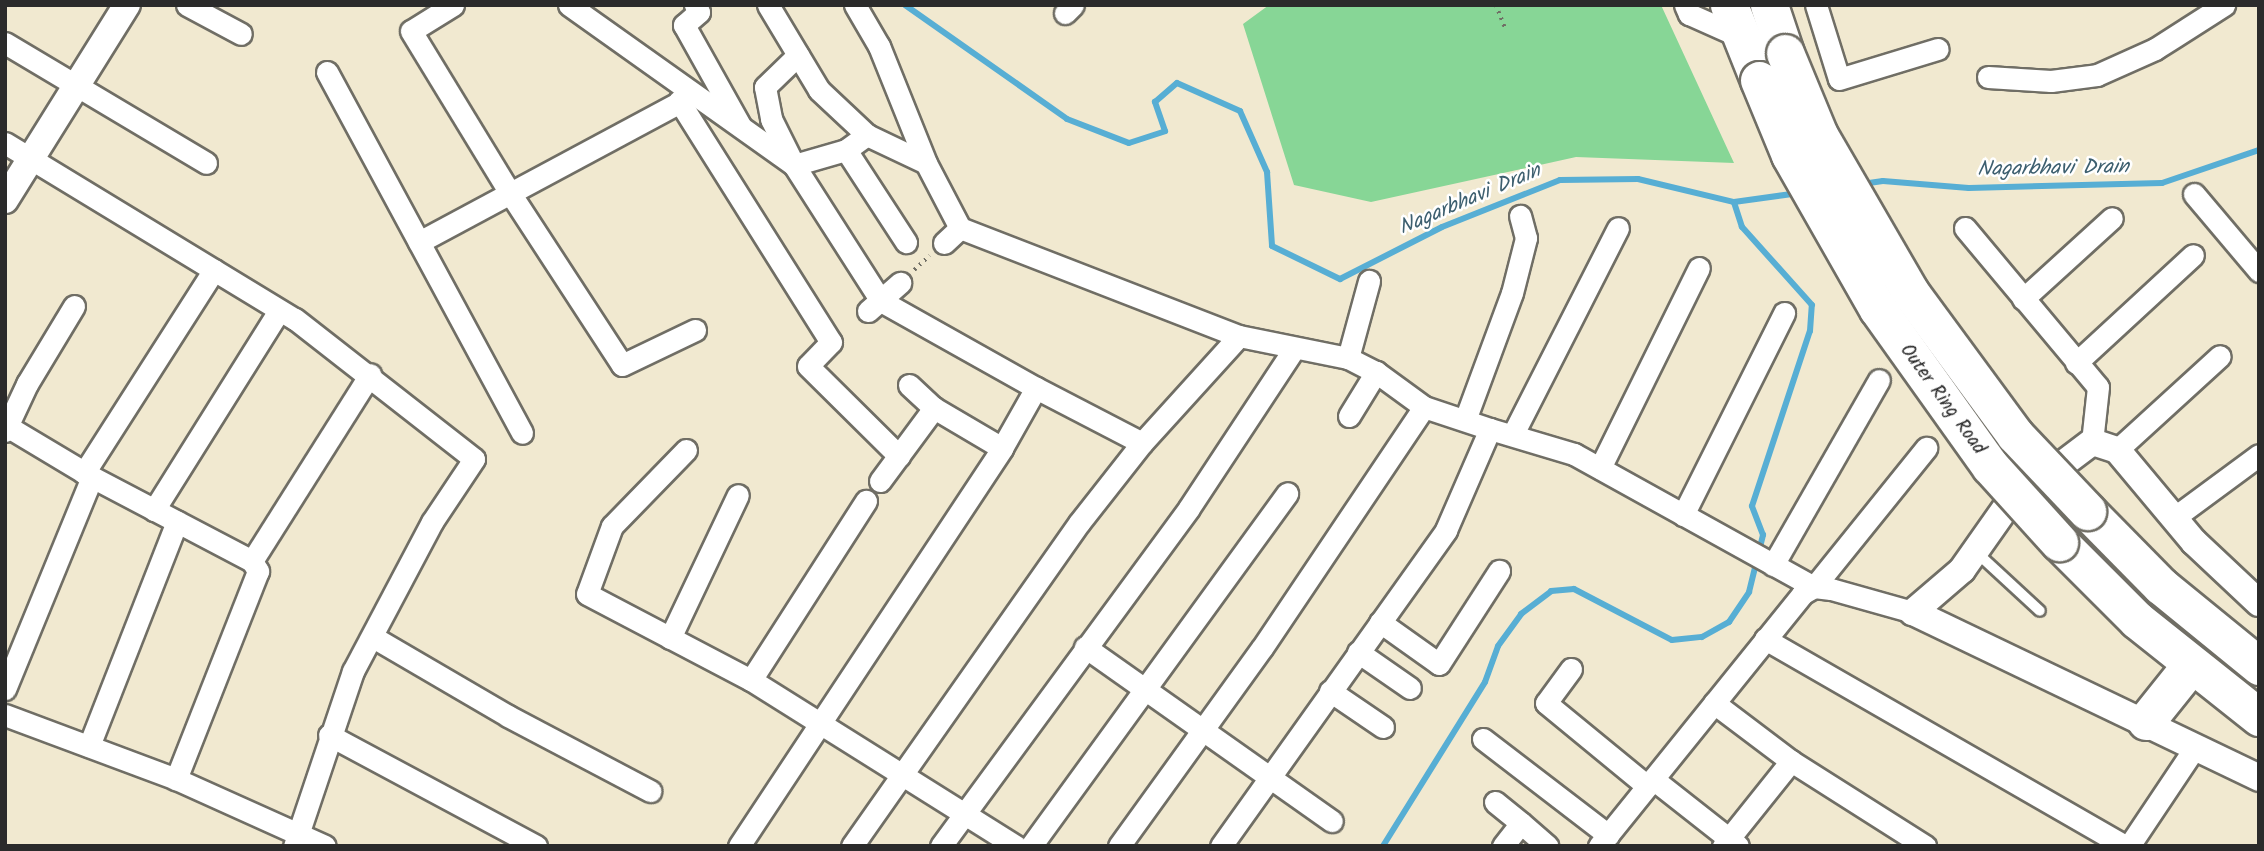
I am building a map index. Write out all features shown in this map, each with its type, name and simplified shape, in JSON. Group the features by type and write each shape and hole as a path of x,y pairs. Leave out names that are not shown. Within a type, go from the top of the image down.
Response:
{"highway":[{"name":"Outer Ring Road","path":"1769,5 1785,53 1819,135 1910,292 2015,435 2161,586 2259,666"},
{"name":"Outer Ring Road","path":"1735,21 1790,155 1878,309 1990,466 2059,542 2190,666 2259,717"},
{"path":"2146,721 2190,666"}],"street":[{"path":"5,200 127,5"},
{"path":"187,5 241,34"},
{"path":"453,5 411,31 510,193 622,365 695,330"},
{"path":"569,5 587,13 686,98 742,130 794,166"},
{"path":"695,5 699,12 684,25 742,130"},
{"path":"768,5 819,90 867,135 926,163"},
{"path":"855,5 879,46 926,163 960,228 1239,336 1293,350 1348,358 1376,372 1424,407 1574,454 1814,587 1913,612 2146,721 2259,778"},
{"path":"1685,5 1689,14 1735,21"},
{"path":"1816,5 1839,79 1938,49"},
{"path":"1988,76 2052,81 2097,75 2155,49 2224,5"},
{"path":"5,43 76,88 206,163"},
{"path":"798,55 765,87 771,119 794,166 874,306 1142,443"},
{"path":"327,72 522,433"},
{"path":"419,242 686,98"},
{"path":"686,98 831,342 808,366 899,456"},
{"path":"794,166 846,150 867,135"},
{"path":"5,143 279,311 370,373 474,459 432,522 353,671 295,840"},
{"path":"846,150 905,242"},
{"path":"2194,194 2259,271"},
{"path":"1465,420 1512,293 1526,238 1520,216"},
{"path":"2023,299 2112,218"},
{"path":"944,243 960,228"},
{"path":"1513,434 1618,228"},
{"path":"1965,228 2098,387 2105,446 2255,593"},
{"path":"2076,363 2193,256"},
{"path":"1600,468 1699,268"},
{"path":"5,689 88,475 214,270"},
{"path":"1348,358 1369,281"},
{"path":"874,306 900,283"},
{"path":"74,306 27,384 6,427 88,475 252,561 258,571 256,583 176,779"},
{"path":"155,510 279,311"},
{"path":"1683,515 1784,313"},
{"path":"852,846 1065,544 1142,443 1239,336"},
{"path":"941,846 964,811 1189,508 1293,350"},
{"path":"1913,612 1955,577 2007,506 2105,446 2220,356"},
{"path":"1349,416 1376,372"},
{"path":"252,561 370,373"},
{"path":"1772,564 1879,380"},
{"path":"909,385 934,408 1002,448"},
{"path":"740,846 1002,448 1035,388"},
{"path":"1119,846 1203,732 1424,407"},
{"path":"880,481 934,408"},
{"path":"1221,846 1446,530 1490,429"},
{"path":"1483,739 1603,840 1802,594 1814,587 1926,448"},
{"path":"686,450 612,526 587,594 751,680 1016,846"},
{"path":"2175,517 2255,463"},
{"path":"1031,846 1287,493"},
{"path":"670,638 738,495"},
{"path":"751,680 866,501"},
{"path":"89,746 177,522"},
{"path":"1380,622 1439,664 1500,571"},
{"path":"373,637 650,791"},
{"path":"1765,639 2127,846 2196,746"},
{"path":"1085,647 1332,821"},
{"path":"1358,652 1410,688"},
{"path":"1571,669 1546,703 1729,844 1791,761"},
{"path":"1330,691 1383,727"},
{"path":"1714,703 1791,761 1925,846"},
{"path":"5,715 176,779 295,840 325,846"},
{"path":"329,735 528,844"},
{"path":"1495,802 1547,846"},
{"path":"1503,846 1521,824"}],"lane":[{"path":"1975,551 2040,611"}],"path":[{"path":"1496,5 1506,30"},
{"path":"900,283 944,243"}],"green space":[{"path":"1269,5 1661,5 1734,163 1576,157 1371,202 1294,185 1243,24"}],"waterway":[{"name":"Nagarbhavi Drain","path":"905,5 1067,119 1129,143 1165,131 1155,102 1177,83 1240,111 1267,172 1272,246 1340,279 1442,227 1560,180 1638,179 1734,202 1799,193"},
{"name":"Nagarbhavi Drain","path":"1862,184 1883,181 1969,188 2162,183 2259,150"},
{"path":"1383,846 1485,682 1498,646 1521,614 1551,591 1574,589 1672,640 1702,637 1729,622 1749,592 1763,535 1752,506 1810,331 1812,305 1742,227 1734,202"}]}
